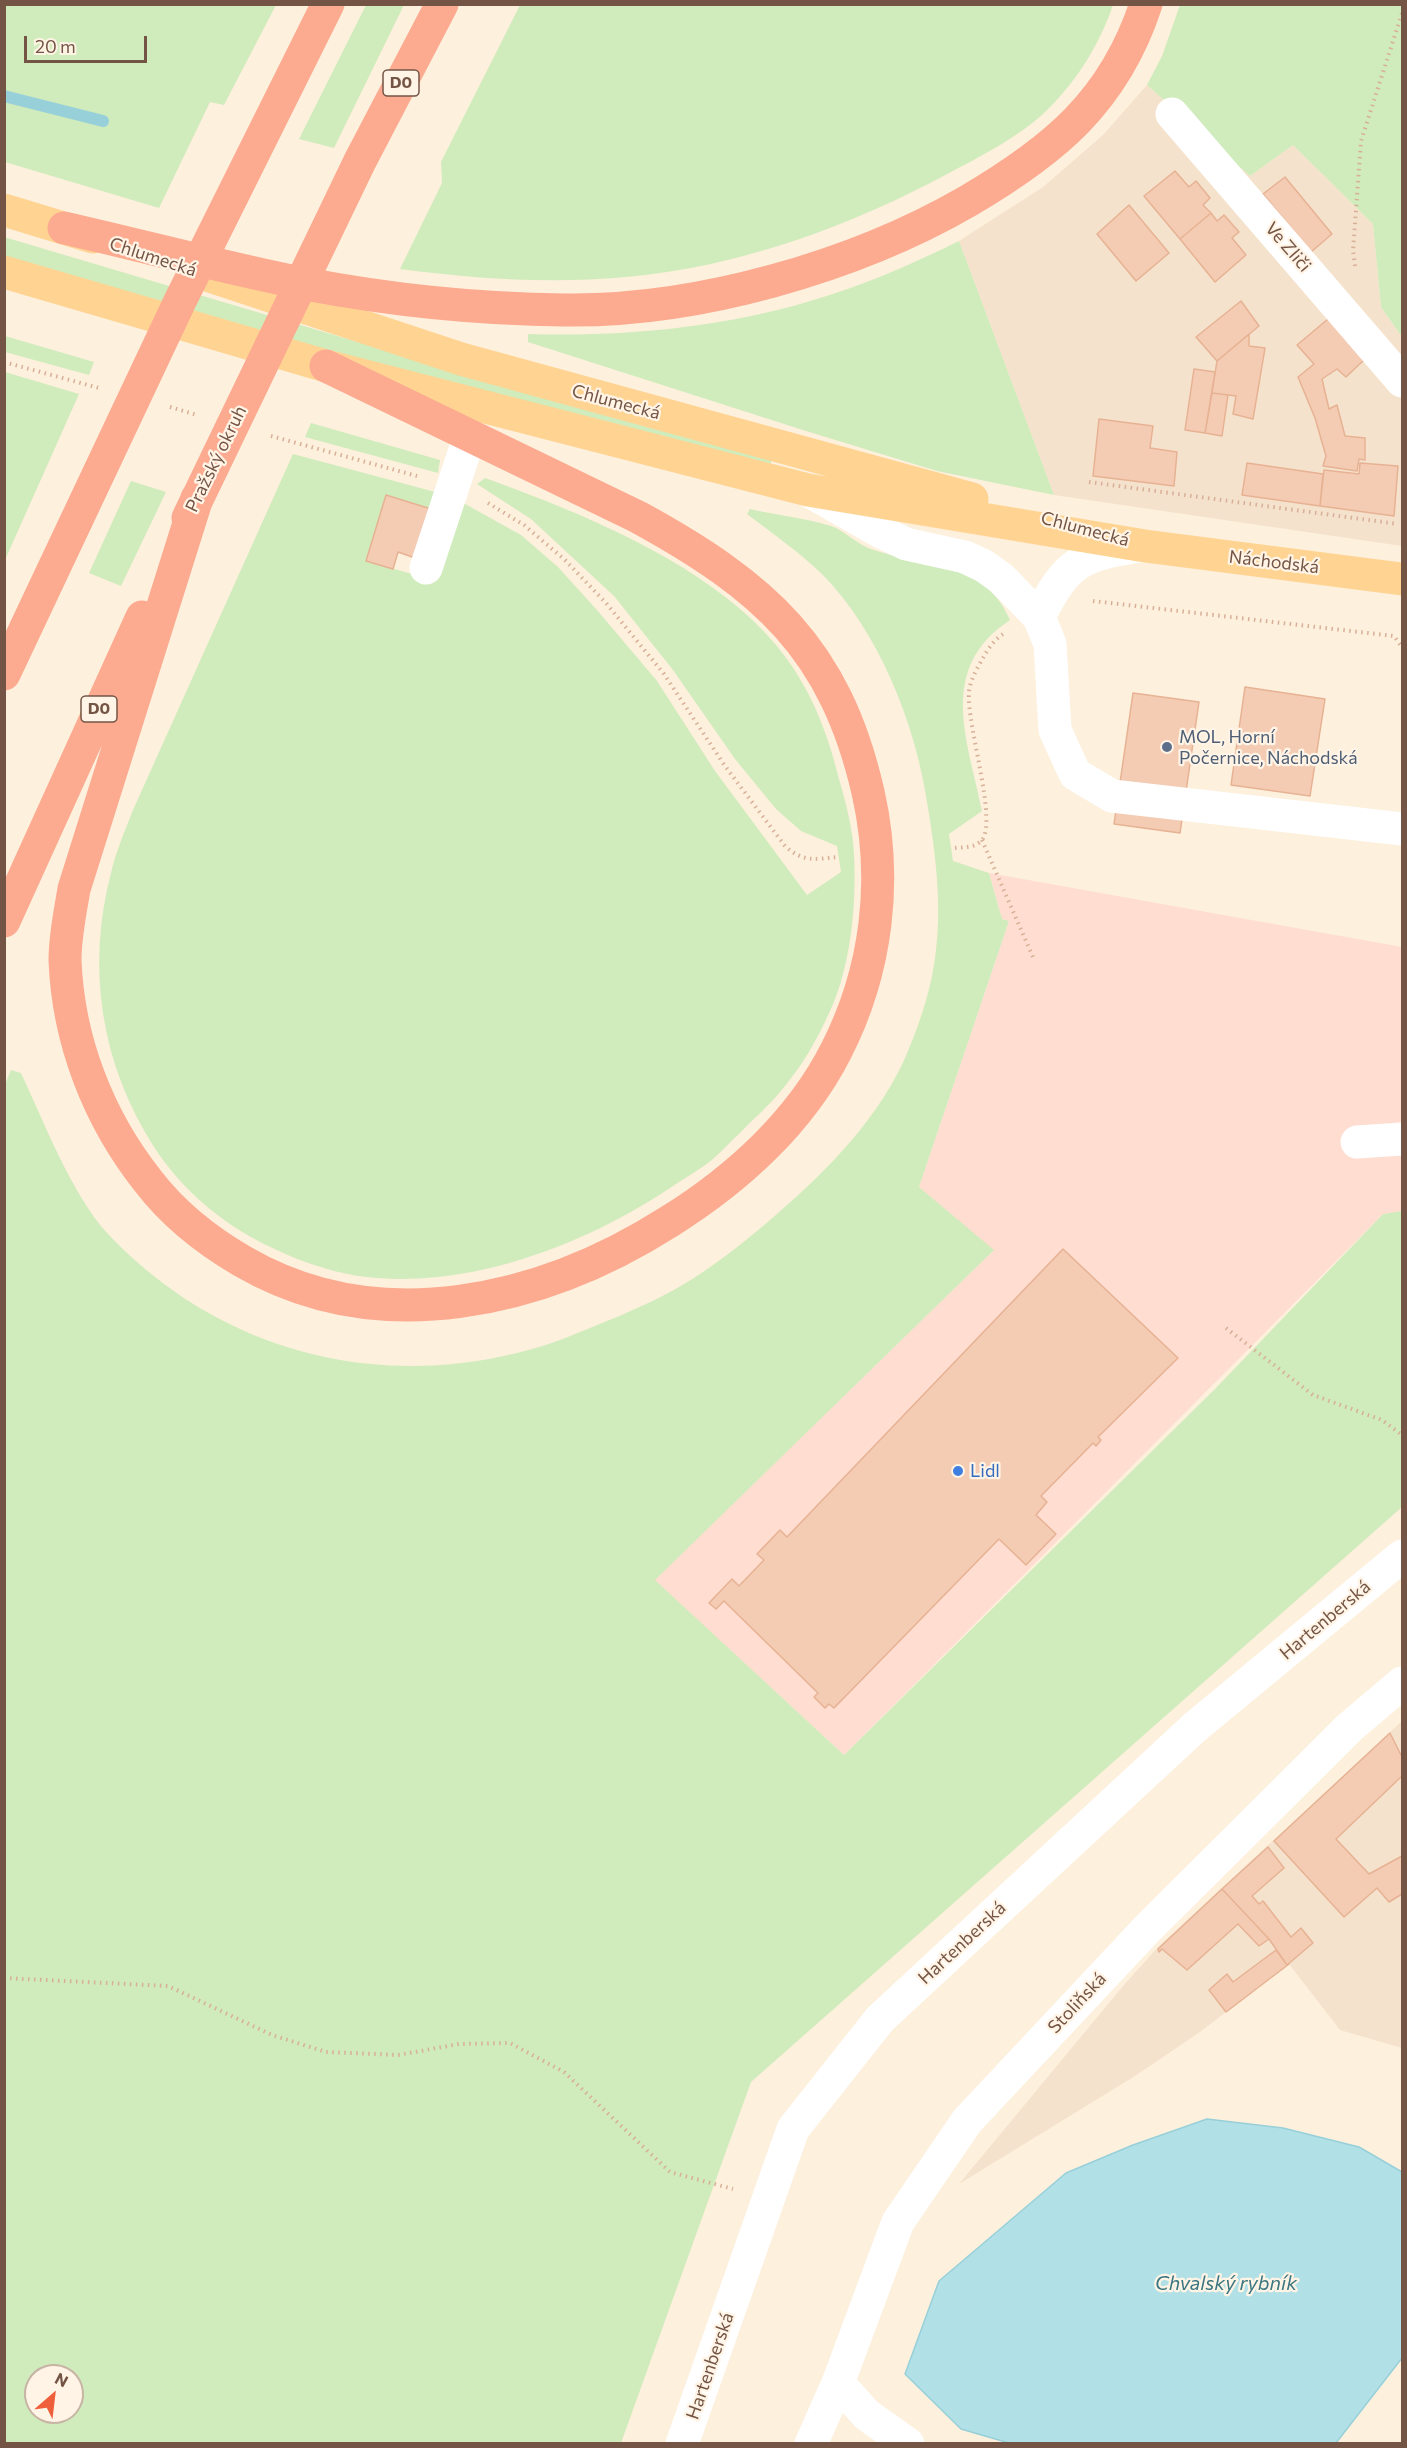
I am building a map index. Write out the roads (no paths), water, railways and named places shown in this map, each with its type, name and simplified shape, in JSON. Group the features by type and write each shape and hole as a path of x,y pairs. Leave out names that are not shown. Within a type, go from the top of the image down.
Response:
{"highway":[{"path":"4,674 99,469 328,4"},
{"name":"Pražský okruh","path":"4,921 197,498 360,161 442,4"},
{"path":"64,228 306,284 399,298 565,310 607,309 703,297 814,269 866,250 934,219 1011,176 1065,134 1100,94 1128,46 1146,4"},
{"path":"197,498 74,889 70,910 65,958 74,1026 91,1083 120,1142 159,1196 200,1234 253,1268 312,1291 373,1305 432,1306 489,1298 522,1290 590,1265 659,1228 694,1206 726,1181 780,1131 821,1077 836,1053 850,1021 871,952 879,887 878,850 873,813 857,748 832,690 815,659 794,630 741,581 678,539 638,517 326,366"}],"main road":[{"name":"Chlumecká","path":"4,210 461,359 1145,546"},
{"name":"Chlumecká","path":"4,272 326,366 808,490 1145,546"},
{"name":"Náchodská","path":"1145,546 1402,579"}],"street":[{"name":"Ve Zliči","path":"1172,114 1402,381"},
{"path":"426,568 470,435"},
{"path":"808,490 906,544 965,557 1001,578 1039,617 1050,644 1055,730 1075,774 1112,796 1402,830"},
{"path":"1039,617 1053,588 1072,566 1098,554 1145,546"},
{"path":"1357,1142 1402,1139"},
{"name":"Hartenberská","path":"682,2444 793,2129 880,2019 1195,1727 1402,1556"},
{"name":"Stoliňská","path":"811,2444 838,2383 897,2222 967,2121 1147,1929 1350,1727 1402,1683"},
{"path":"838,2383 867,2415 908,2444"}],"water":[{"name":"Chvalský rybník","path":"1207,2119 1283,2128 1359,2147 1402,2172 1402,2358 1336,2443 1009,2443 961,2429 905,2374 939,2281 1066,2173 1133,2145"}],"waterway":[{"path":"4,96 103,121"}],"place":[{"name":"MOL, Horní Počernice, Náchodská","path":"1167,747"},
{"name":"Lidl","path":"958,1471"}]}
